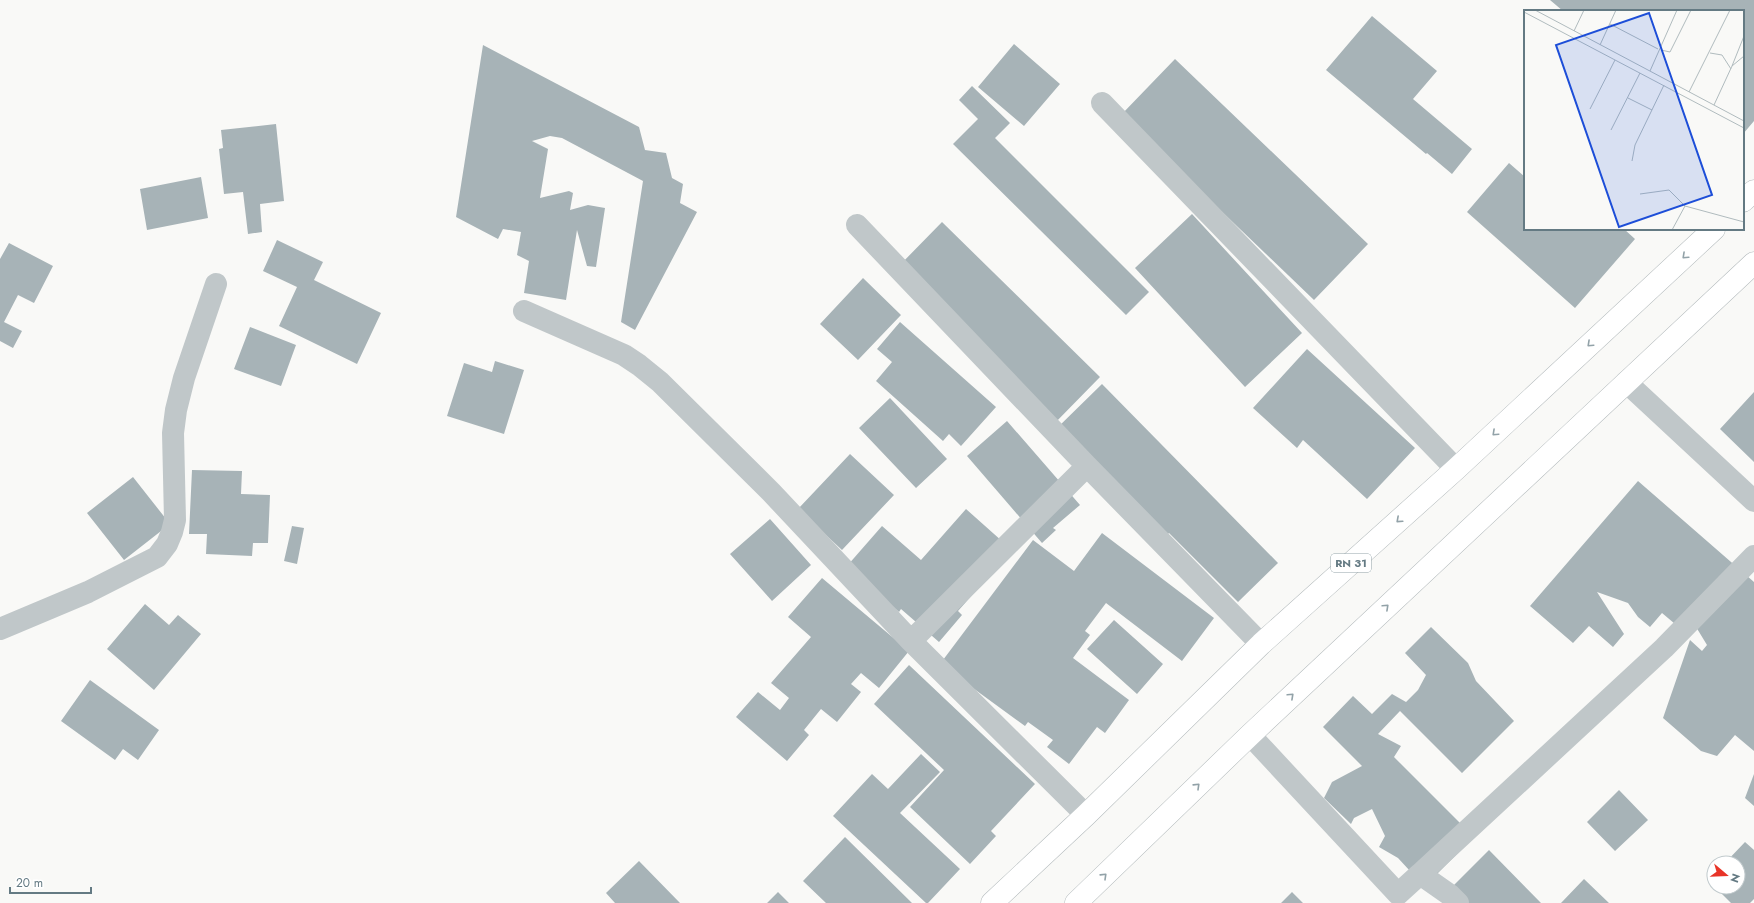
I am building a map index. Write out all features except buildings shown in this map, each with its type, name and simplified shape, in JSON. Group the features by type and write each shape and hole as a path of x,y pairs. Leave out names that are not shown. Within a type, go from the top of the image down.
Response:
{"highway":[{"path":"1744,200 1754,191"},
{"name":"RN 31","path":"992,903 1261,644 1456,469 1713,230"},
{"path":"1076,903 1250,735 1754,263"}],"street":[{"path":"1102,103 1456,469"},
{"path":"857,225 1087,466 1261,644"},
{"path":"0,629 88,592 157,557 167,544 175,520 173,433 176,410 184,378 216,284"},
{"path":"524,311 624,355 660,382 771,492 911,641 1086,814"},
{"path":"1626,382 1754,501"},
{"path":"911,641 1087,466"},
{"path":"1250,735 1393,898 1664,648 1754,556"},
{"path":"1420,874 1450,895 1458,903"}]}
